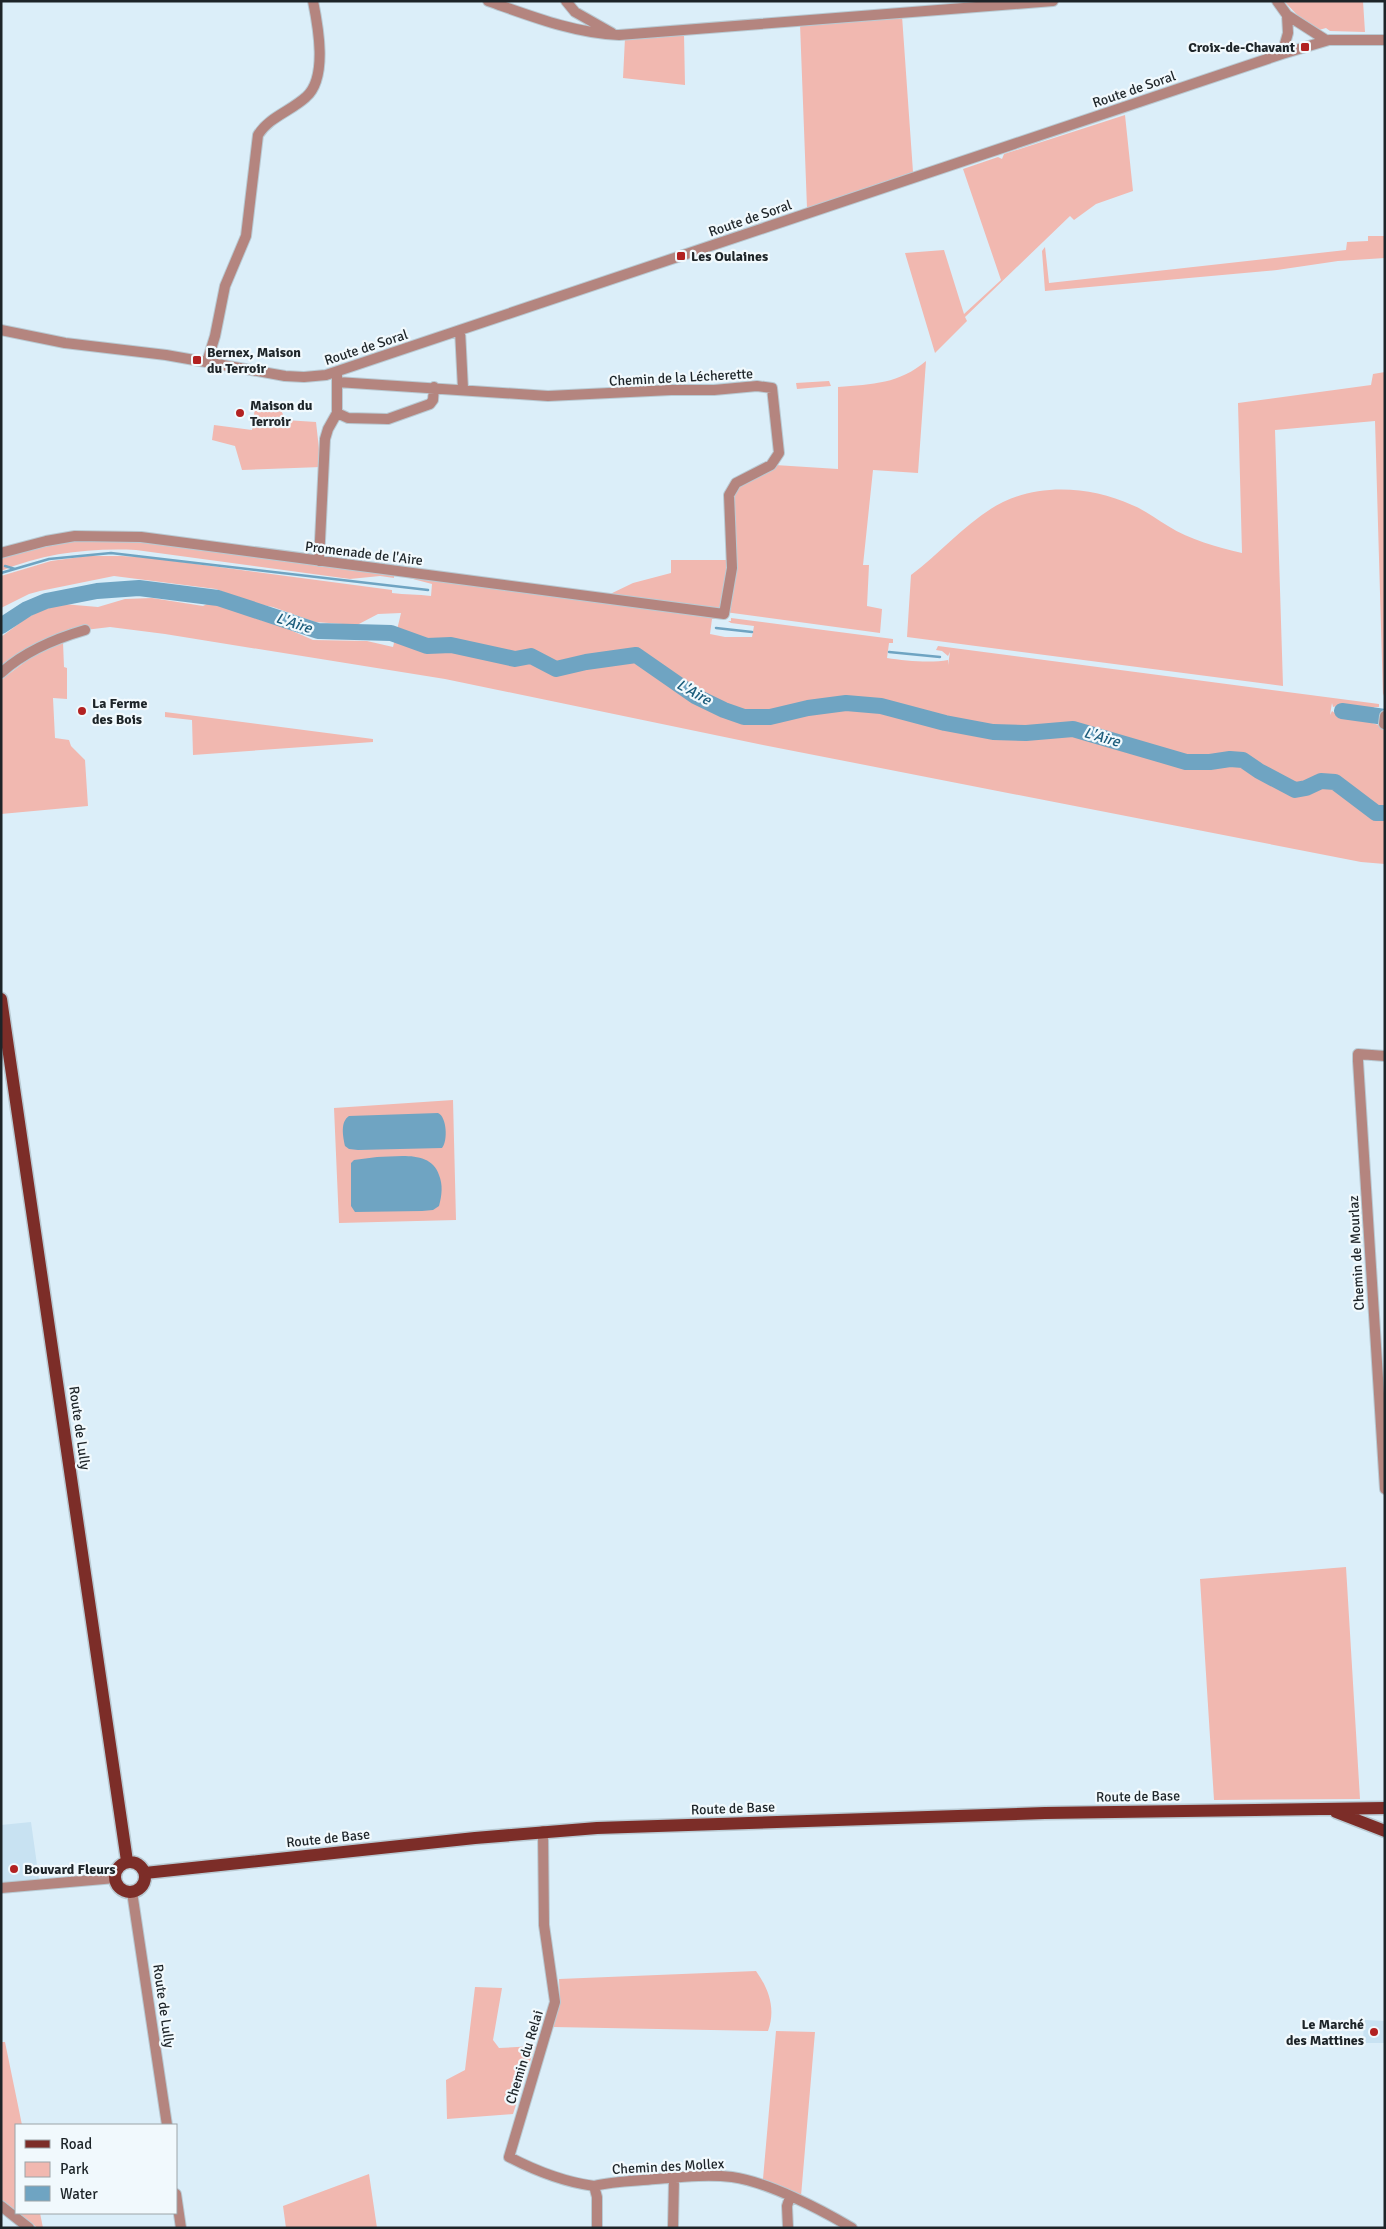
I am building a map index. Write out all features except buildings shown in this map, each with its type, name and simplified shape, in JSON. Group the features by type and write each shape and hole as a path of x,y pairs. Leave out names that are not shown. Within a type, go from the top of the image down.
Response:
{"main road":[{"name":"Route de Lully","path":"1,999 128,1861"},
{"name":"Route de Base","path":"145,1873 544,1832 1046,1812 1385,1808"},
{"name":"Route de Base","path":"1324,1810 1355,1818 1385,1830"},
{"path":"128,1861 139,1864 145,1873 144,1883 132,1892 122,1890 115,1878 117,1868 128,1861"}],"street":[{"path":"207,362 215,336 225,286 246,236 258,135 268,123 306,98 311,92 319,72 312,1"},
{"path":"488,1 569,28 615,35 1053,1"},
{"path":"566,1 575,12 615,35"},
{"path":"1277,1 1287,15 1326,40"},
{"path":"1282,54 1288,33 1287,15"},
{"name":"Route de Soral","path":"1,330 87,347 166,354 294,377 337,377 460,330 1282,54 1326,40 1346,38 1385,40"},
{"path":"460,330 463,389"},
{"path":"319,561 325,439 328,428 337,413 337,377"},
{"name":"Chemin de la Lécherette","path":"337,377 434,388 548,396 671,390 714,390 757,386 772,388 779,453 771,465 736,483 729,495 732,568 724,614"},
{"path":"337,413 348,418 388,419 430,404 433,400 434,388"},
{"name":"Promenade de l'Aire","path":"1,553 68,537 114,536 162,539 724,614"},
{"path":"1,673 39,647 85,630"},
{"name":"Chemin de Mourlaz","path":"1385,1056 1358,1054 1385,1489"},
{"name":"Chemin du Relai","path":"544,1832 544,1926 555,2002 508,2157 524,2167 573,2183 594,2186"},
{"path":"1,1888 115,1878"},
{"name":"Route de Lully","path":"132,1892 167,2124"},
{"name":"Chemin des Mollex","path":"594,2186 607,2183 674,2178 734,2177 762,2185 790,2197 852,2228"},
{"path":"673,2228 674,2178"},
{"path":"594,2186 597,2197 597,2228"},
{"path":"788,2228 787,2206 790,2197"},
{"path":"1,2206 29,2228"},
{"path":"178,2208 181,2228"}],"shaded area":[{"path":"31,1822 39,1879 1,1884 1,1825"},
{"name":"Le Marché des Mattines","path":"1364,2020 1385,2021 1385,2043 1363,2043"}],"green space":[{"path":"1284,1 1363,1 1365,32 1330,31 1326,28 1319,30 1303,21"},
{"path":"902,16 913,172 807,208 800,24"},
{"path":"684,34 685,85 623,78 625,38"},
{"path":"1125,115 1133,191 1096,204 1074,220 1070,216 965,317 967,321 935,353 905,253 944,250 964,314 1001,280 963,169 998,157 1002,159 1004,154"},
{"path":"1368,236 1385,236 1385,258 1338,261 1277,270 1045,291 1042,251 1045,247 1049,283 1346,250 1347,242 1368,241"},
{"path":"926,361 918,473 873,470 863,565 869,565 867,606 882,609 880,633 606,596 633,583 671,573 671,560 734,560 733,498 741,483 775,465 838,469 838,387 874,384 896,379 916,369"},
{"path":"1385,372 1385,690 1383,696 1375,421 1275,430 1283,686 907,637 911,575 979,517 1003,502 1018,496 1051,490 1084,491 1101,494 1141,509 1194,539 1242,553 1238,403 1371,385 1373,374"},
{"path":"829,381 831,386 797,389 796,383"},
{"path":"256,400 279,404 285,420 316,422 321,467 242,470 235,446 212,440 214,425 252,430"},
{"path":"133,539 394,573 394,578 380,576 350,579 136,550 101,550 67,553 34,560 1,571 1,558 67,540"},
{"path":"88,556 151,558 392,590 392,593 431,596 432,584 409,578 409,575 716,616 716,619 712,619 710,634 725,637 752,637 754,626 731,623 728,621 731,621 731,618 893,639 893,643 889,643 887,658 894,659 910,661 948,660 948,665 950,652 948,656 942,651 936,650 938,646 1379,704 1379,707 1374,707 1373,710 1341,705 1333,707 1332,703 1330,715 1332,711 1339,716 1372,719 1372,723 1385,727 1385,864 1361,862 763,745 445,679 165,634 110,627 85,630 83,626 60,633 29,647 1,668 1,637 25,619 42,610 63,604 98,607 125,599 152,598 203,606 207,604 228,607 263,621 272,622 313,640 367,641 393,647 401,613 378,614 357,625 315,622 273,607 251,603 216,589 114,576 29,594 1,608 1,576 51,561"},
{"path":"63,642 64,667 67,668 67,699 53,698 55,738 69,740 71,746 85,760 88,806 1,814 1,680 30,658"},
{"path":"165,712 373,739 373,742 193,755 192,720 165,717"},
{"path":"453,1100 456,1220 339,1223 334,1108"},
{"path":"1346,1567 1360,1799 1214,1800 1200,1579"},
{"path":"756,1971 768,1992 770,2000 771,2015 768,2031 553,2027 560,2001 559,1979"},
{"path":"475,1987 502,1988 493,2040 499,2048 535,2046 513,2114 447,2119 446,2080 465,2070"},
{"path":"776,2031 815,2032 801,2196 763,2179"},
{"path":"1,2042 5,2042 22,2124 15,2124 15,2212 1,2202"},
{"path":"369,2174 377,2228 286,2228 283,2206"},
{"path":"18,2214 40,2214 43,2228 38,2228"}],"water":[{"path":"438,1113 443,1119 446,1129 442,1148 358,1150 349,1149 345,1146 343,1125 349,1116"},
{"path":"404,1156 421,1158 429,1162 435,1167 441,1183 442,1190 439,1206 433,1210 422,1211 355,1212 351,1206 351,1163 354,1160"}],"waterway":[{"path":"1,573 49,559 111,553 428,590"},
{"path":"5,566 15,569"},
{"name":"L'Aire","path":"1,626 27,609 46,601 97,591 139,588 218,598 318,631 391,633 427,646 451,645 515,659 531,656 556,669 586,662 636,655 695,696 744,717 770,717 808,708 846,703 881,706 945,723 993,732 1026,733 1073,729 1186,762 1243,760 1259,771 1295,790 1306,788 1321,781 1335,782 1376,813 1385,813"},
{"path":"716,628 752,632"},
{"path":"889,652 940,657"},
{"path":"1342,711 1385,717"}],"place":[{"name":"Croix-de-Chavant","path":"1305,47"},
{"name":"Les Oulaines","path":"681,256"},
{"name":"Bernex, Maison du Terroir","path":"197,360"},
{"name":"Maison du Terroir","path":"240,413"},
{"name":"La Ferme des Bois","path":"82,711"},
{"name":"Bouvard Fleurs","path":"14,1869"},
{"name":"Le Marché des Mattines","path":"1374,2032"}]}
